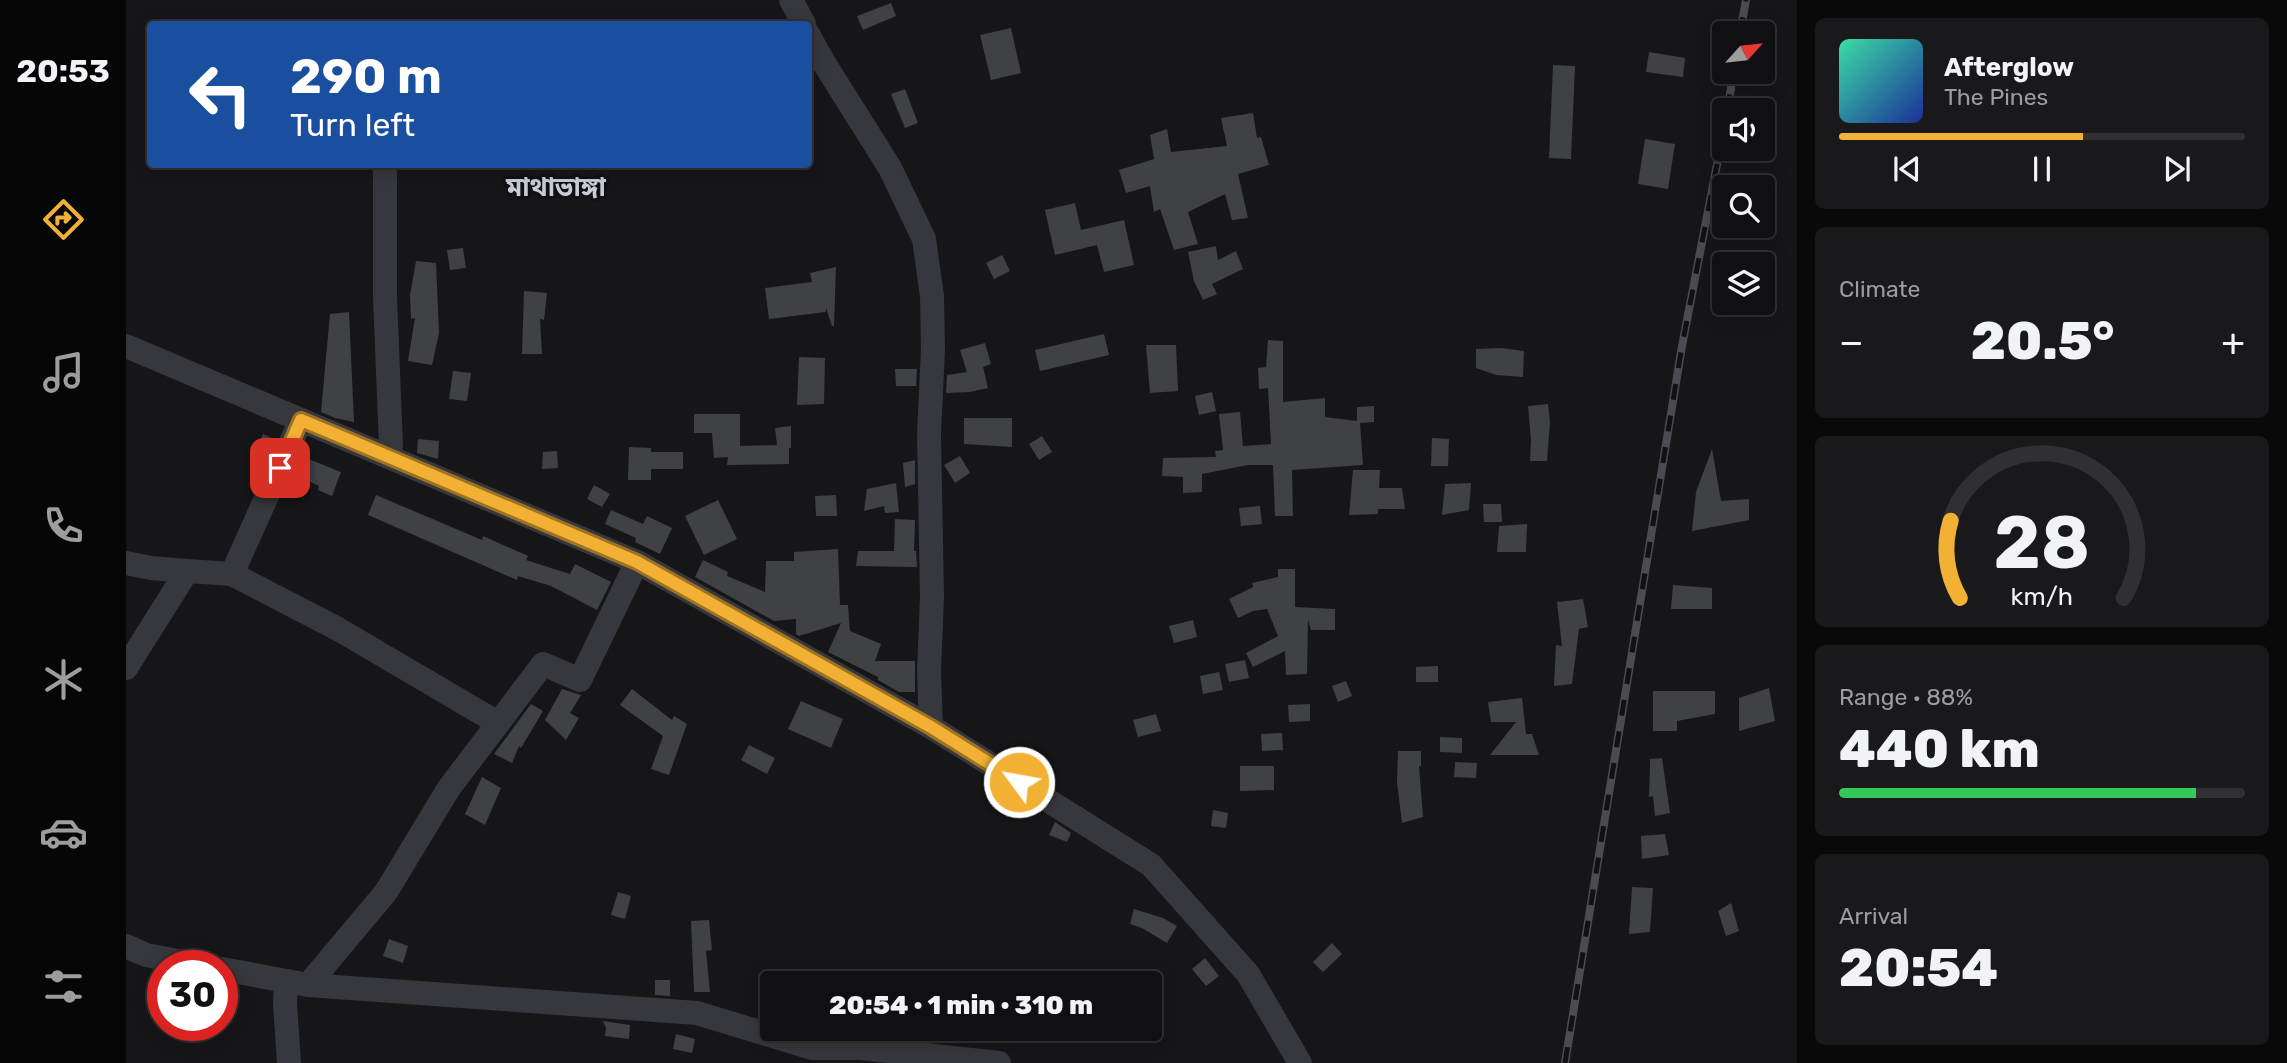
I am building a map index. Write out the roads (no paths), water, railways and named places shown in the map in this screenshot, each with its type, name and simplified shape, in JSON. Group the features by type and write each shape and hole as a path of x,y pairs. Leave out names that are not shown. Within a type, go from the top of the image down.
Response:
{"street":[{"path":"791,0 802,21"},
{"path":"812,41 890,168 924,239 932,296 933,349 929,434 931,727"},
{"path":"385,168 385,297 391,446"},
{"path":"126,345 637,562 931,727 1151,865 1248,974 1291,1061"},
{"path":"232,574 301,420"},
{"path":"289,1063 285,1003 297,983 386,891 449,788 543,664 580,680 637,562"},
{"path":"126,564 232,574 338,629 498,723"},
{"path":"126,668 187,571"},
{"path":"126,946 147,955"},
{"path":"238,972 297,983 697,1013 812,1048 861,1048 999,1063"}],"railway":[{"path":"1742,21 1746,0"},
{"path":"1729,98 1732,84"},
{"path":"1565,1063 1682,346 1718,161"}],"district":[{"name":"মাথাভাঙ্গা","path":"556,187"}]}
